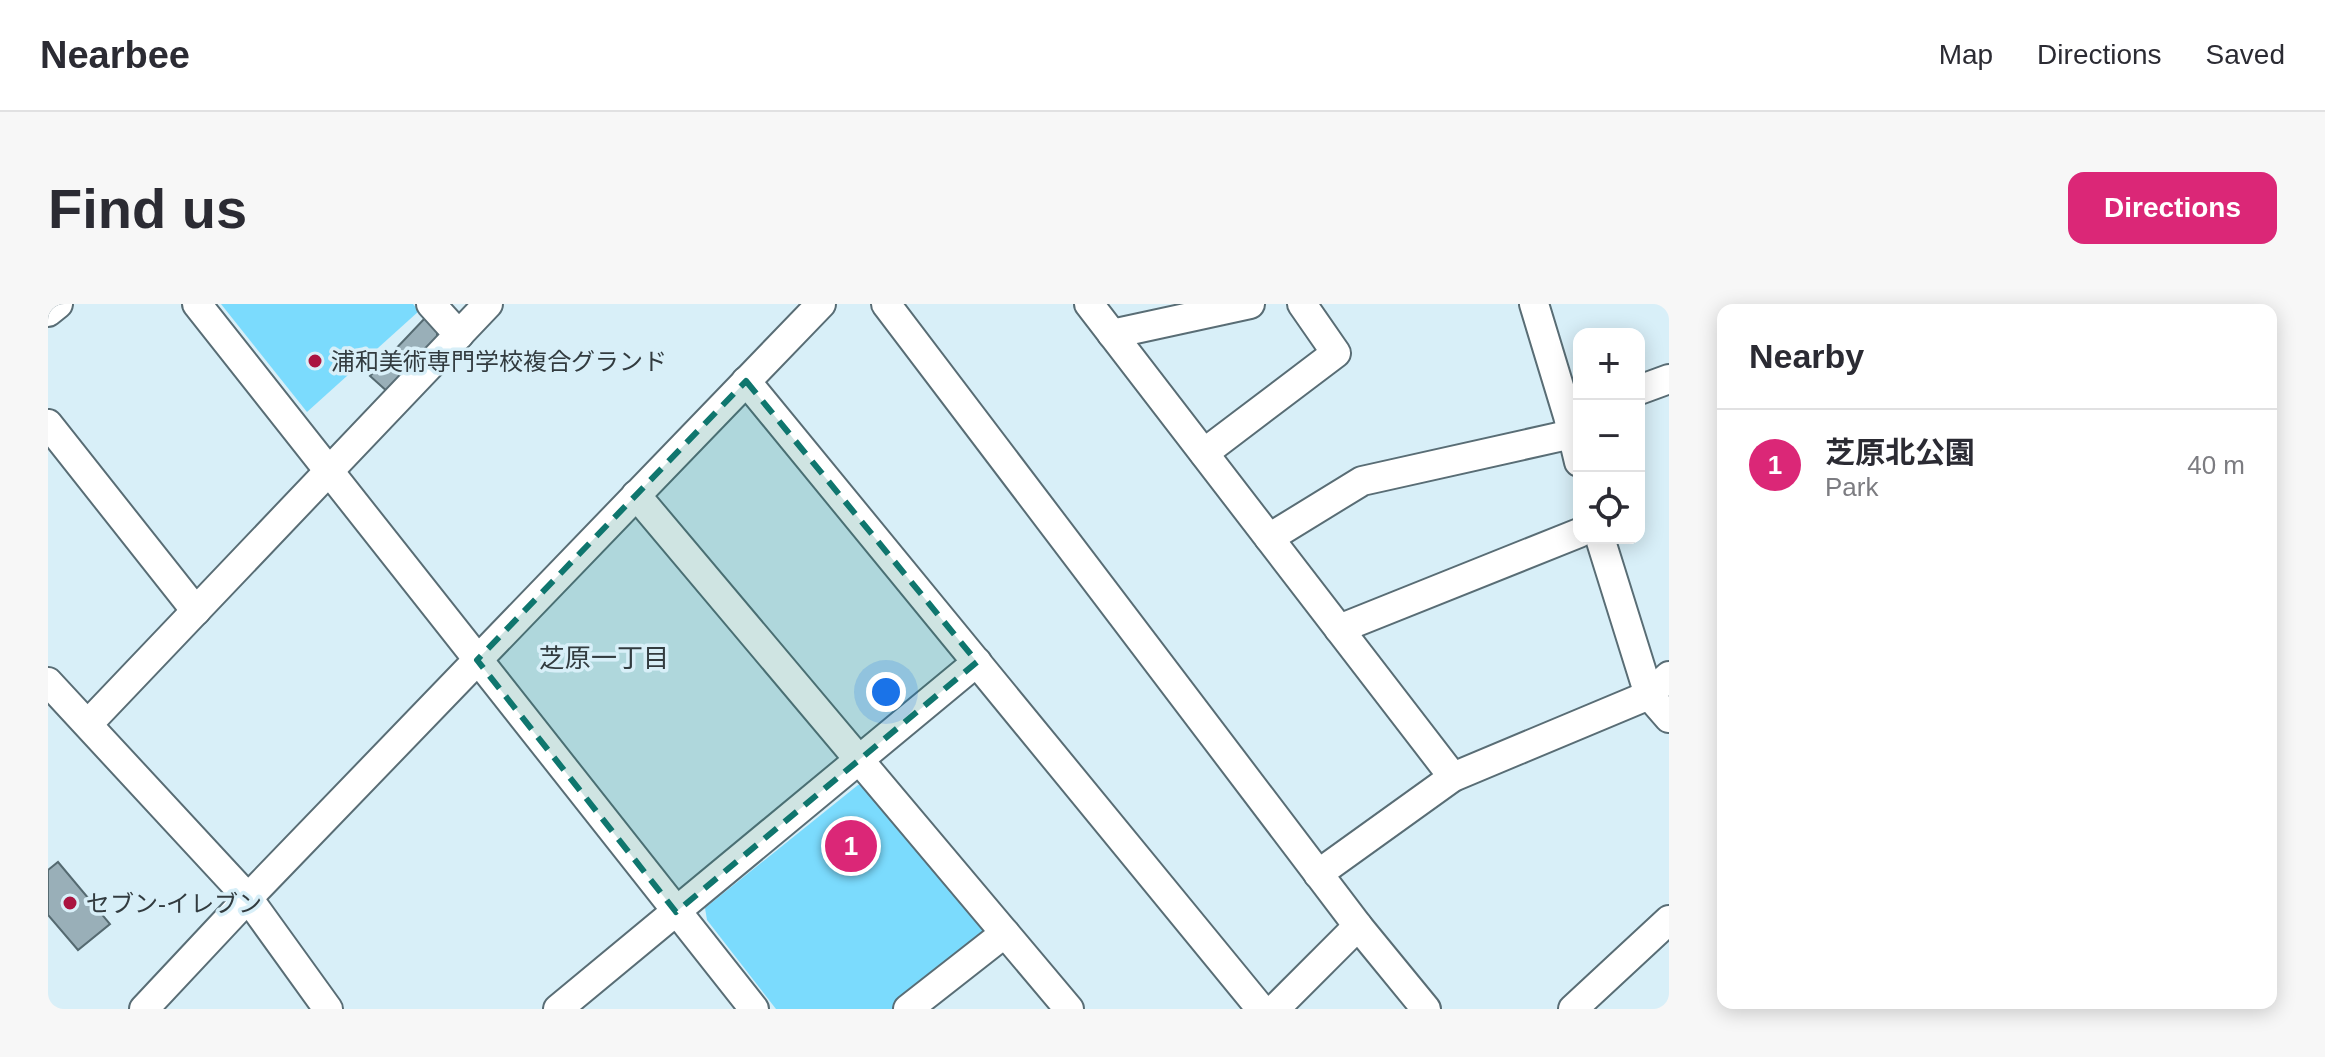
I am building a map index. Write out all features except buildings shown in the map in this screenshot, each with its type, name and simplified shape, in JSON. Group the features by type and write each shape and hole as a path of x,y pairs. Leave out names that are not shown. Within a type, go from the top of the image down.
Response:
{"street":[{"path":"48,312 58,304"},
{"path":"197,304 754,1009"},
{"path":"431,304 459,335"},
{"path":"88,724 488,304"},
{"path":"144,1009 821,304"},
{"path":"886,304 1318,874 1426,1009"},
{"path":"1089,304 1453,777"},
{"path":"1112,334 1206,309 1250,304"},
{"path":"1204,453 1336,353 1302,304"},
{"path":"1269,538 1362,481 1573,421 1534,304"},
{"path":"1645,388 1669,379"},
{"path":"746,381 1261,1009"},
{"path":"48,424 196,611"},
{"path":"636,495 1069,1009"},
{"path":"1339,629 1573,535"},
{"path":"1602,544 1669,718"},
{"path":"558,1009 977,662"},
{"path":"48,682 248,898 328,1009"},
{"path":"1318,874 1453,777 1659,686"},
{"path":"1573,1009 1669,920"},
{"path":"1275,1009 1358,926"},
{"path":"908,1009 1005,933"}],"highlighted area":[{"path":"746,381 977,662 676,912 477,660"}],"shaded area":[{"name":"浦和美術専門学校複合グランド","path":"221,304 413,304 419,311 307,412"},
{"path":"872,784 987,930 982,941 894,1009 776,1009 707,920 705,908 858,785"}],"place":[{"name":"浦和美術専門学校複合グランド","path":"315,361"},
{"name":"芝原北公園","path":"851,846"},
{"name":"セブン-イレブン","path":"70,903"}],"district":[{"name":"芝原一丁目","path":"604,658"}]}
